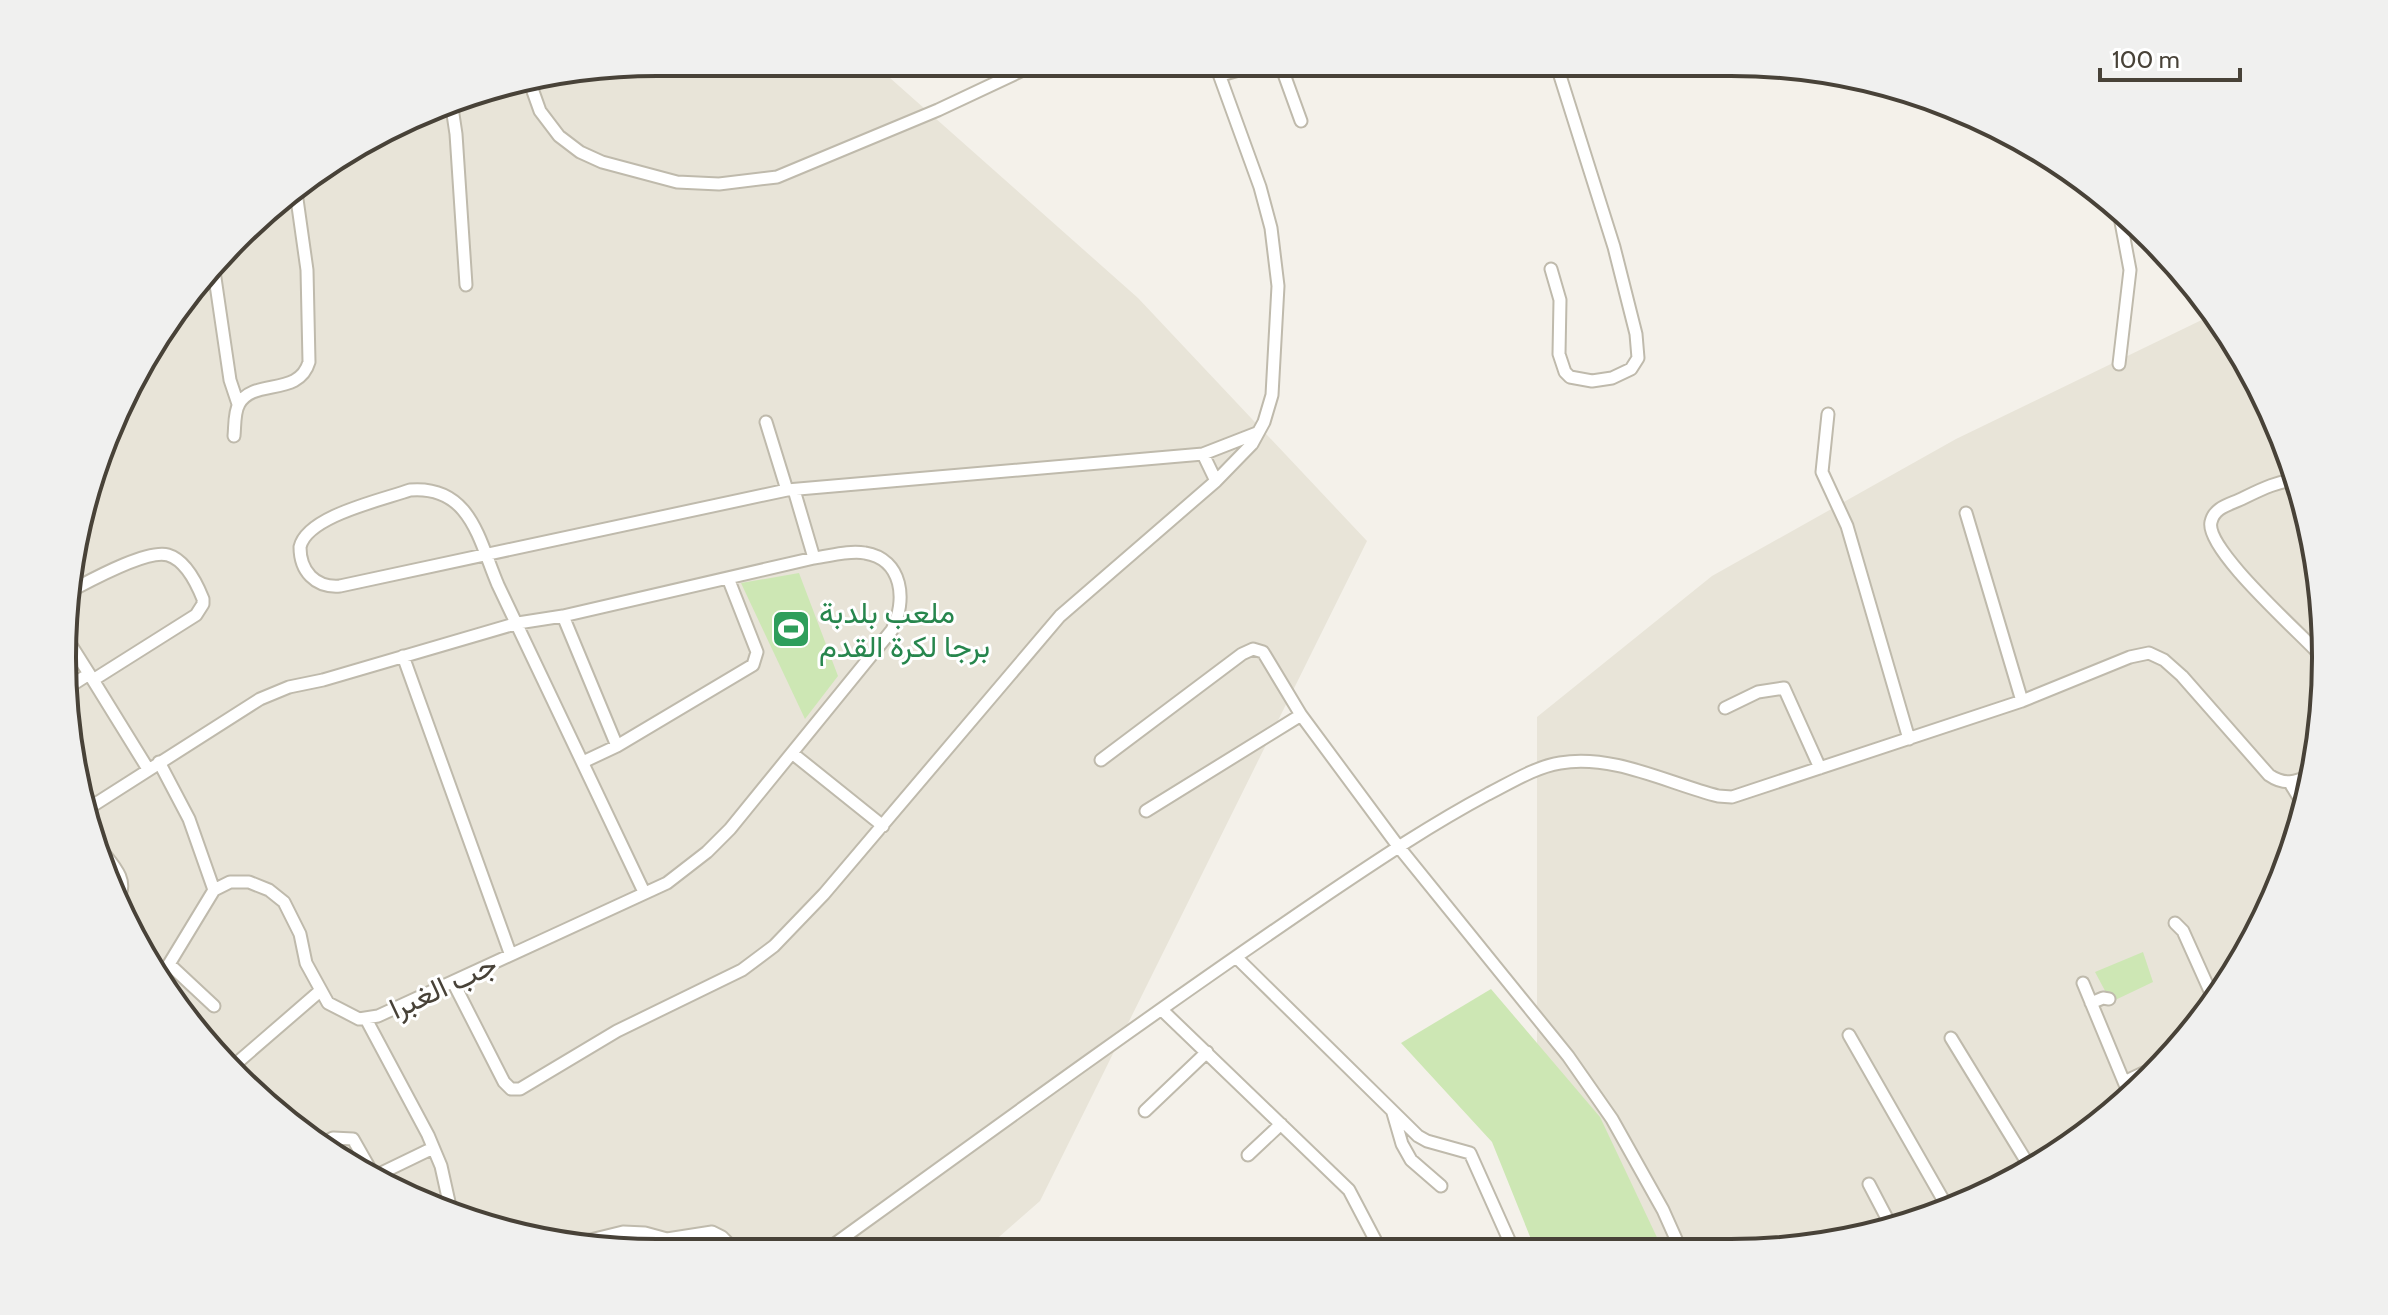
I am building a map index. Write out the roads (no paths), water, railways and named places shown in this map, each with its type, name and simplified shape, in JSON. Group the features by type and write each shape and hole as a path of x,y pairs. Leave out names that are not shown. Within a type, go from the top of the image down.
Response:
{"street":[{"path":"532,90 540,111 559,136 580,152 602,162 677,182 719,184 777,177 938,110 1010,76"},
{"path":"453,982 504,1082 511,1089 520,1089 535,1083 617,1031 742,970 761,957 807,913 1060,616 1216,481 1252,444 1269,410 1275,377 1278,286 1271,228 1260,187 1221,76"},
{"path":"1285,76 1301,121"},
{"path":"1551,269 1560,300 1559,354 1565,372 1570,377 1592,381 1612,378 1631,369 1638,358 1636,334 1614,247 1560,76"},
{"path":"453,114 466,285"},
{"path":"238,404 255,392 298,380 309,362 307,270 297,201"},
{"path":"2119,364 2130,270 2122,227"},
{"path":"215,280 230,380 238,404 234,436"},
{"path":"1828,414 1822,472 1847,526 1909,739"},
{"path":"766,422 814,558"},
{"path":"644,892 494,577 487,555 475,527 465,513 445,494 423,489 410,490 332,517 309,530 300,547 301,562 308,574 331,587 487,555 790,490 1203,454 1257,433"},
{"path":"1203,454 1216,481"},
{"path":"2285,483 2258,491 2218,509 2211,521 2211,531 2243,577 2312,647"},
{"path":"1966,513 2022,701"},
{"name":"جب الغبرا","path":"95,804 269,694 518,623 563,616 814,558 856,552 877,556 895,576 902,607 892,630 743,814 707,852 667,883 510,953 411,1003 366,1019 348,1016 320,991 306,963 300,934 284,902 269,890 249,882 230,882 214,890"},
{"path":"77,684 196,615 202,608 203,599 185,569 175,559 161,554 81,586"},
{"path":"583,762 617,746 745,671 755,662 757,652 728,578"},
{"path":"563,616 617,746"},
{"path":"1101,760 1251,650 1266,654 1301,715 1398,846 1568,1056 1612,1119 1676,1239"},
{"path":"76,653 189,819 214,890 166,968"},
{"path":"841,1239 999,1123 1398,846 1501,787 1560,763 1588,761 1627,768 1727,797 1759,790 2022,701 2130,657 2149,653 2164,660 2182,676 2269,775 2279,782 2299,780"},
{"path":"403,656 510,953"},
{"path":"1725,708 1758,692 1784,688 1820,768"},
{"path":"1146,811 1301,715"},
{"path":"792,753 883,826"},
{"path":"2290,783 2296,792"},
{"path":"2175,923 2183,931 2209,988"},
{"path":"1236,957 1423,1140 1454,1146 1473,1156 1509,1239"},
{"path":"167,970 214,1006"},
{"path":"2083,983 2125,1085"},
{"path":"239,1061 320,991"},
{"path":"2091,1003 2109,999"},
{"path":"1162,1010 1349,1190 1375,1239"},
{"path":"366,1019 433,1148 441,1166 449,1200"},
{"path":"1849,1035 1943,1199"},
{"path":"1951,1038 2025,1159"},
{"path":"1145,1111 1207,1052"},
{"path":"1389,1106 1411,1160 1441,1186"},
{"path":"1248,1155 1281,1124"},
{"path":"331,1139 353,1139 363,1159"},
{"path":"385,1171 433,1148"},
{"path":"1869,1184 1886,1217"},
{"path":"605,1236 623,1232 645,1233 667,1239 712,1232 724,1239"}],"place":[{"name":"ملعب بلدبة برجا لكرة القدم","path":"791,629"}]}
